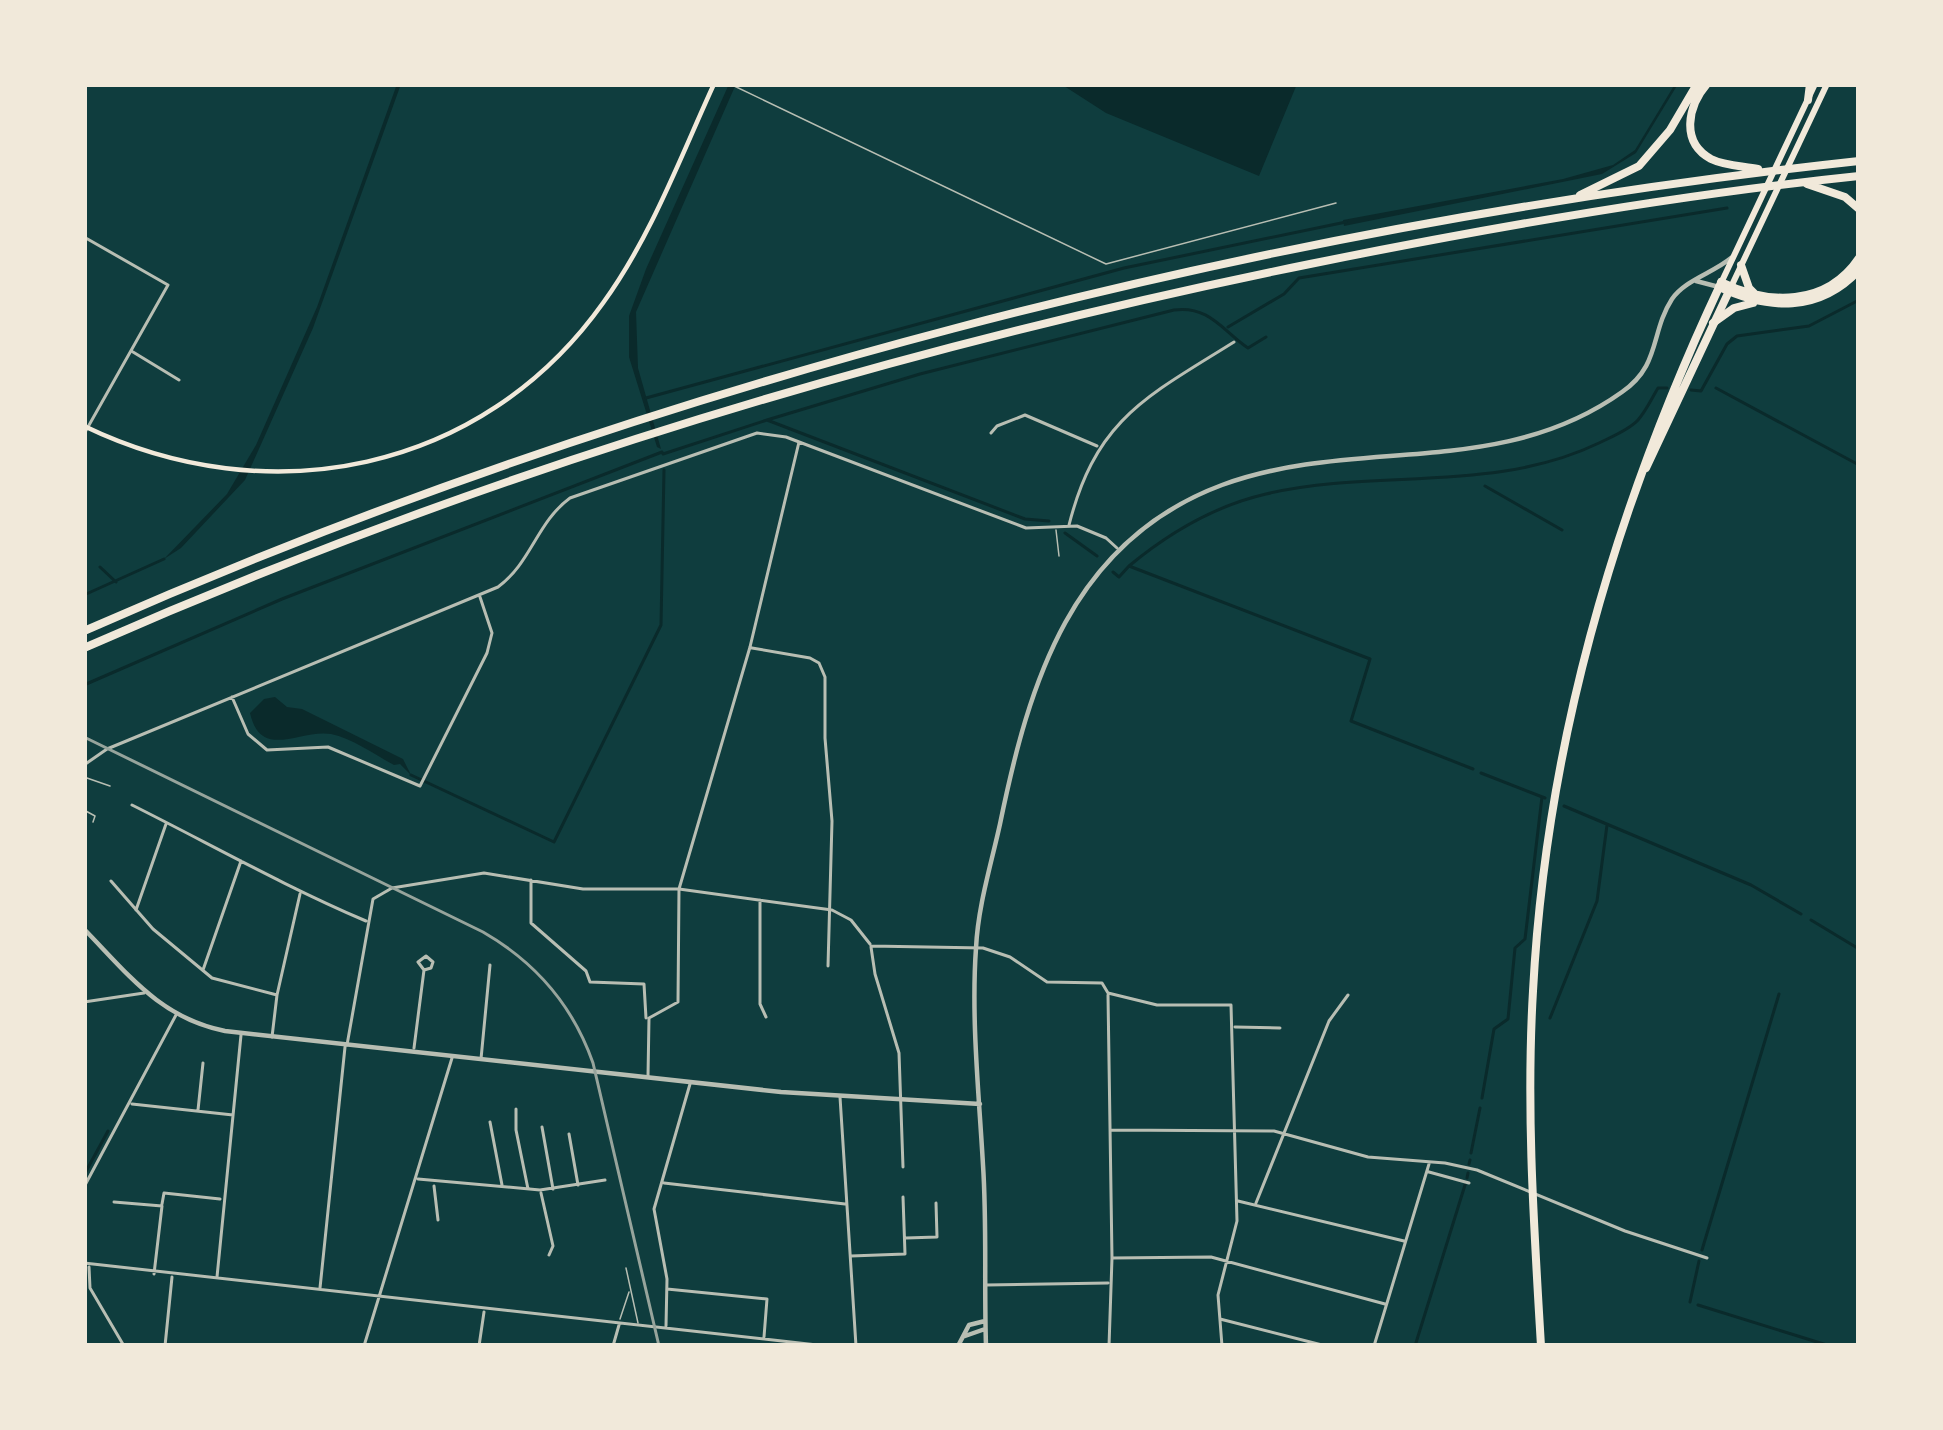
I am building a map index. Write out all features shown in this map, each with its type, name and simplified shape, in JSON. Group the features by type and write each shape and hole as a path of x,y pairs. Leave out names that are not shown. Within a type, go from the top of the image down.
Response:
{"highway":[{"path":"1567,200 1639,166 1670,130 1697,84"},
{"path":"1706,84 1694,101 1690,120 1700,150 1724,164 1772,171"},
{"path":"1808,100 1813,84"},
{"path":"84,631 315,537 650,419 825,365 1071,300 1400,229 1567,200 1859,161"},
{"path":"84,648 360,536 655,434 884,364 1185,289 1468,232 1859,176"},
{"path":"1800,182 1845,197 1859,208"},
{"path":"1713,323 1756,300 1816,292 1843,277 1859,258"},
{"path":"1742,265 1756,300"},
{"path":"1725,287 1756,300 1787,305 1816,299 1845,284 1859,270"},
{"path":"1640,480 1725,287"},
{"path":"1541,1346 1531,1110 1533,990 1566,733 1614,554 1663,411 1725,287"}],"main road":[{"path":"85,429 159,456 253,472 333,469 402,452 473,421 527,384 575,339 618,281 656,212 714,84"},
{"path":"1725,287 1742,265 1827,84"},
{"path":"1725,287 1733,256 1808,100"}],"street":[{"path":"84,237 168,285 85,429"},
{"path":"986,1346 976,949 1027,709 1064,619 1120,551 1181,505 1218,487 1264,472 1526,440 1603,404 1638,379 1654,354 1670,302 1682,288 1733,256"},
{"path":"1699,279 1725,287"},
{"path":"1069,526 1085,471 1099,447 1148,398 1234,342"},
{"path":"131,351 179,380"},
{"path":"991,434 997,426 1024,415 1099,447"},
{"path":"84,765 107,748 479,596 514,574 546,520 570,498 757,433 799,442 1026,528 1069,526 1106,538 1120,551"},
{"path":"531,878 531,922 586,971 590,982 644,984 644,1018 678,1002 680,889 750,647 799,442"},
{"path":"232,697 248,734 267,750 328,748 420,786 487,653 492,632 479,596"},
{"path":"750,647 809,658 819,663 825,677 832,910 828,966"},
{"path":"132,805 301,893 368,922"},
{"path":"136,910 167,822"},
{"path":"203,970 242,859"},
{"path":"320,1291 346,1045 374,897 386,890 477,874 531,878 583,889 680,889 760,898 832,910 851,920 871,946 899,1053 903,1167"},
{"path":"111,881 212,978 277,995"},
{"path":"272,1037 301,893"},
{"path":"760,898 760,1004 766,1017"},
{"path":"84,929 144,994 199,1025 242,1034 839,1097 980,1104"},
{"path":"871,946 976,949 1010,957 1047,982 1098,982 1107,987 1109,1346"},
{"path":"481,1059 490,965"},
{"path":"413,1052 424,970"},
{"path":"1108,993 1157,1005 1226,1004 1233,1012 1237,1221 1218,1295 1222,1346"},
{"path":"84,1002 144,994"},
{"path":"1256,1203 1332,1015 1348,995"},
{"path":"84,1187 176,1015"},
{"path":"648,1078 649,1018"},
{"path":"1233,1027 1280,1028"},
{"path":"217,1280 242,1034"},
{"path":"364,1346 453,1056"},
{"path":"198,1112 203,1063"},
{"path":"665,1328 667,1289 654,1210 691,1082"},
{"path":"839,1097 856,1346"},
{"path":"130,1103 233,1115"},
{"path":"516,1108 528,1189"},
{"path":"490,1122 502,1188"},
{"path":"542,1126 553,1189"},
{"path":"1110,1130 1282,1134 1368,1157 1477,1170 1625,1231 1707,1258"},
{"path":"569,1134 578,1186"},
{"path":"1374,1346 1430,1161"},
{"path":"1427,1172 1469,1183"},
{"path":"416,1178 540,1190 605,1180"},
{"path":"434,1182 438,1220"},
{"path":"662,1183 846,1204"},
{"path":"540,1190 553,1246 549,1255"},
{"path":"154,1274 164,1193 224,1200"},
{"path":"849,1256 905,1254 903,1197"},
{"path":"1237,1201 1405,1241"},
{"path":"114,1202 162,1206"},
{"path":"904,1238 937,1238 936,1203"},
{"path":"1112,1258 1211,1257 1385,1304"},
{"path":"124,1346 90,1288 86,1265 826,1346"},
{"path":"166,1346 172,1275"},
{"path":"985,1285 1110,1283"},
{"path":"667,1289 767,1299 764,1339"},
{"path":"479,1346 484,1309"},
{"path":"1219,1319 1327,1346"},
{"path":"613,1346 620,1322"},
{"path":"960,1343 969,1325 985,1325"}],"lane":[{"path":"730,84 1106,265 1336,203"},
{"path":"1056,528 1059,556"},
{"path":"84,777 110,786"},
{"path":"84,810 95,816 93,822"},
{"path":"626,1268 638,1325"},
{"path":"620,1322 630,1289"}],"water":[{"path":"397,84 401,84 313,328 245,480 181,548 164,559 227,494 256,445 317,307"},
{"path":"729,84 736,84 636,312 638,368 661,449 629,357 629,316"},
{"path":"1061,84 1297,84 1259,176 1106,113"},
{"path":"1675,84 1636,153 1602,174 1344,226 1343,220 1563,179 1613,165 1635,150"},
{"path":"275,697 287,707 302,709 403,759 411,775 400,764 339,736 283,740 263,736 250,713 264,699"}],"waterway":[{"path":"1228,327 1284,294 1299,278 1727,208"},
{"path":"646,398 1124,268 1346,222"},
{"path":"1691,390 1701,391 1727,344 1737,336 1809,326 1859,300"},
{"path":"767,420 920,374 1174,310 1206,315 1248,348 1266,337"},
{"path":"1129,566 1193,522 1266,494 1350,482 1476,475 1559,459 1630,427 1658,388 1667,388"},
{"path":"1716,388 1859,465"},
{"path":"663,454 767,420 1025,519 1049,521"},
{"path":"84,685 282,599 662,452"},
{"path":"411,775 554,842 661,625 664,470"},
{"path":"1485,486 1562,530"},
{"path":"1065,533 1097,556"},
{"path":"84,595 164,559"},
{"path":"1113,572 1119,577 1129,566 1370,659 1351,721 1473,769"},
{"path":"100,567 116,582"},
{"path":"1481,773 1545,798"},
{"path":"1482,1098 1494,1029 1508,1019 1515,948 1525,939 1542,797"},
{"path":"1564,806 1751,885 1801,914"},
{"path":"1550,1018 1597,901 1607,825"},
{"path":"1811,920 1859,949"},
{"path":"1702,1250 1779,994"},
{"path":"1471,1153 1480,1108"},
{"path":"84,1175 108,1131"},
{"path":"1469,1164 1470,1160"},
{"path":"1467,1178 1468,1173"},
{"path":"1415,1346 1465,1185"},
{"path":"1690,1302 1699,1261"},
{"path":"1698,1305 1830,1346"}],"railway":[{"path":"84,737 483,932 550,987 575,1023 593,1063 659,1346"}]}
